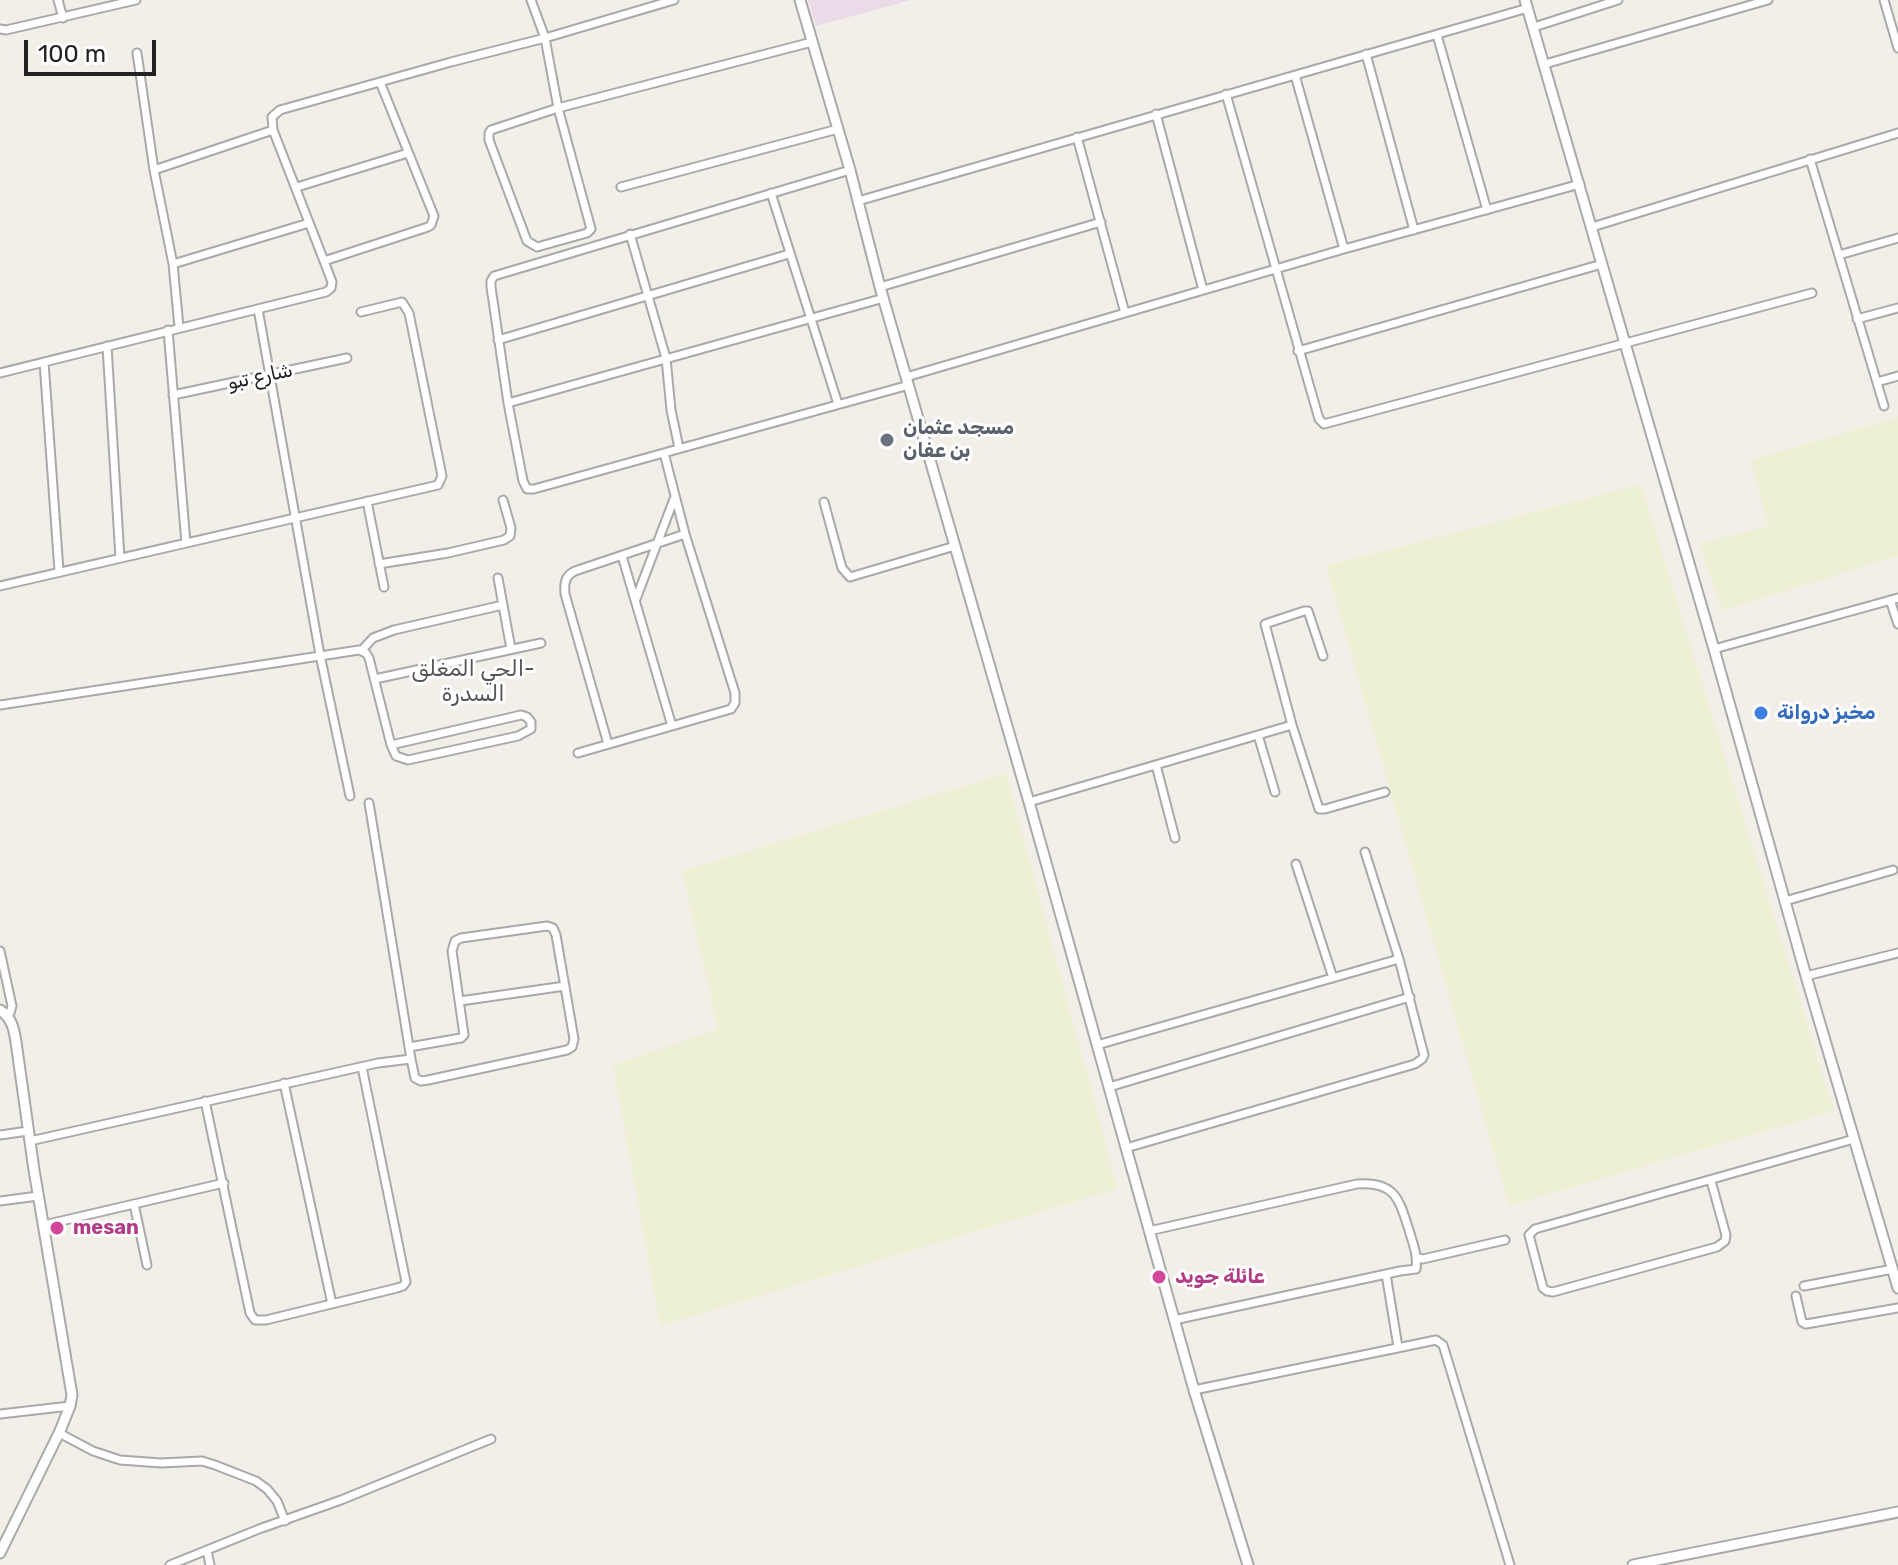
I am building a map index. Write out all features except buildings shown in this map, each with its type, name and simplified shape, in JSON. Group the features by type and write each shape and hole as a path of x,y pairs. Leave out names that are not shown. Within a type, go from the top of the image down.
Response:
{"street":[{"path":"58,0 63,18"},
{"path":"531,0 545,38 558,108 591,229 587,233 537,247 527,241 488,137 491,130 558,108 812,42"},
{"path":"0,373 326,292 331,288 332,282 273,130 272,117 280,110 674,0"},
{"path":"800,0 1194,1390 1248,1565"},
{"path":"1534,27 1618,0"},
{"path":"1545,64 1768,0"},
{"path":"1884,0 1898,48"},
{"path":"0,29 63,18 130,1"},
{"path":"858,201 1437,35 1527,4 1898,1288"},
{"path":"1437,35 1487,210"},
{"path":"137,53 154,170 173,264 179,327"},
{"path":"1366,54 1414,230"},
{"path":"1295,75 1344,249"},
{"path":"324,261 431,225 434,216 380,82"},
{"path":"1226,94 1298,351 1319,419 1324,424 1812,293"},
{"path":"1156,114 1203,290"},
{"path":"621,187 838,129"},
{"path":"154,170 273,130"},
{"path":"1592,227 1898,133"},
{"path":"1077,137 1125,313"},
{"path":"297,187 408,153"},
{"path":"1810,159 1884,406"},
{"path":"850,170 494,276 491,287 498,340 527,489 838,404 1276,268 1580,184"},
{"path":"771,193 838,404"},
{"path":"508,403 809,317 1101,222"},
{"path":"173,264 309,223"},
{"path":"630,234 666,358 671,410 679,448"},
{"path":"1839,255 1898,238"},
{"path":"498,340 789,254"},
{"path":"1298,351 1602,264"},
{"path":"0,586 434,487 442,476 409,313 402,302 361,312"},
{"path":"1857,319 1898,308"},
{"path":"258,309 320,655 350,796"},
{"path":"168,330 186,543"},
{"path":"107,346 120,558"},
{"name":"شارع تبو","path":"173,395 347,358"},
{"path":"44,362 59,571"},
{"path":"1877,382 1898,376"},
{"path":"578,753 731,709 735,703 735,693 685,534 664,453"},
{"path":"635,601 675,497"},
{"path":"379,564 504,540 510,536 511,528 503,500"},
{"path":"367,501 384,587"},
{"path":"824,502 842,568 850,577 955,546"},
{"path":"608,744 564,586 567,576 685,534"},
{"path":"622,556 672,726"},
{"path":"498,578 511,649"},
{"path":"1714,649 1894,599 1898,624"},
{"path":"0,705 362,650 373,638 394,630 503,605"},
{"path":"1323,656 1308,611 1265,624 1319,809 1385,792"},
{"path":"375,679 541,643"},
{"path":"362,650 368,656 391,745 396,756 408,760 518,736 531,729 531,722 521,715 391,745"},
{"path":"1029,802 1292,725"},
{"path":"1258,735 1275,792"},
{"path":"1156,765 1175,838"},
{"path":"369,803 409,1047 414,1076 421,1081 570,1049 574,1039 556,935 553,928 547,926 458,939 452,946 463,1038 409,1047"},
{"path":"1126,1148 1415,1064 1422,1059 1423,1049 1410,997 1365,852"},
{"path":"1296,864 1333,978"},
{"path":"1785,901 1893,870"},
{"path":"0,951 12,1006 10,1013 3,1012"},
{"path":"1806,976 1898,953"},
{"path":"1097,1045 1399,959"},
{"path":"460,1001 565,986"},
{"path":"1109,1087 1410,997"},
{"path":"0,1553 59,1433 70,1406 71,1389 38,1196 14,1029 3,1012"},
{"path":"0,1135 29,1136 411,1059"},
{"path":"205,1101 253,1319 266,1320 405,1285 362,1067"},
{"path":"284,1083 332,1304"},
{"path":"1711,1181 1726,1235 1725,1241 1717,1247 1553,1292 1543,1288 1530,1231 1854,1139"},
{"path":"44,1225 224,1183"},
{"path":"1149,1231 1357,1184 1380,1184 1400,1202 1418,1258 1416,1269 1174,1320"},
{"path":"0,1201 38,1196"},
{"path":"134,1204 147,1265"},
{"path":"1418,1258 1505,1240"},
{"path":"1804,1286 1893,1269"},
{"path":"1386,1274 1398,1347"},
{"path":"1796,1296 1802,1322 1806,1324 1898,1308"},
{"path":"1194,1390 1436,1340 1443,1345 1510,1565"},
{"path":"0,1414 70,1406"},
{"path":"59,1433 93,1451 120,1460 161,1463 202,1461 256,1481 277,1501 285,1521"},
{"path":"170,1565 491,1439"},
{"path":"1633,1565 1898,1512"},
{"path":"207,1550 210,1565"}],"shaded area":[{"path":"808,0 911,0 816,26"}],"green space":[{"path":"1898,417 1898,556 1722,611 1699,543 1768,526 1751,460"},
{"path":"1641,484 1834,1111 1509,1206 1326,566"},
{"path":"1006,773 1118,1189 660,1326 613,1065 718,1029 682,871"}],"place":[{"name":"مسجد عثمان بن عفان","path":"887,440"},
{"name":"مخبز دروانة","path":"1761,713"},
{"name":"mesan","path":"57,1228"},
{"name":"عائلة جويد","path":"1159,1277"}],"district":[{"name":"الحي المغلق- السدرة","path":"473,682"}]}
